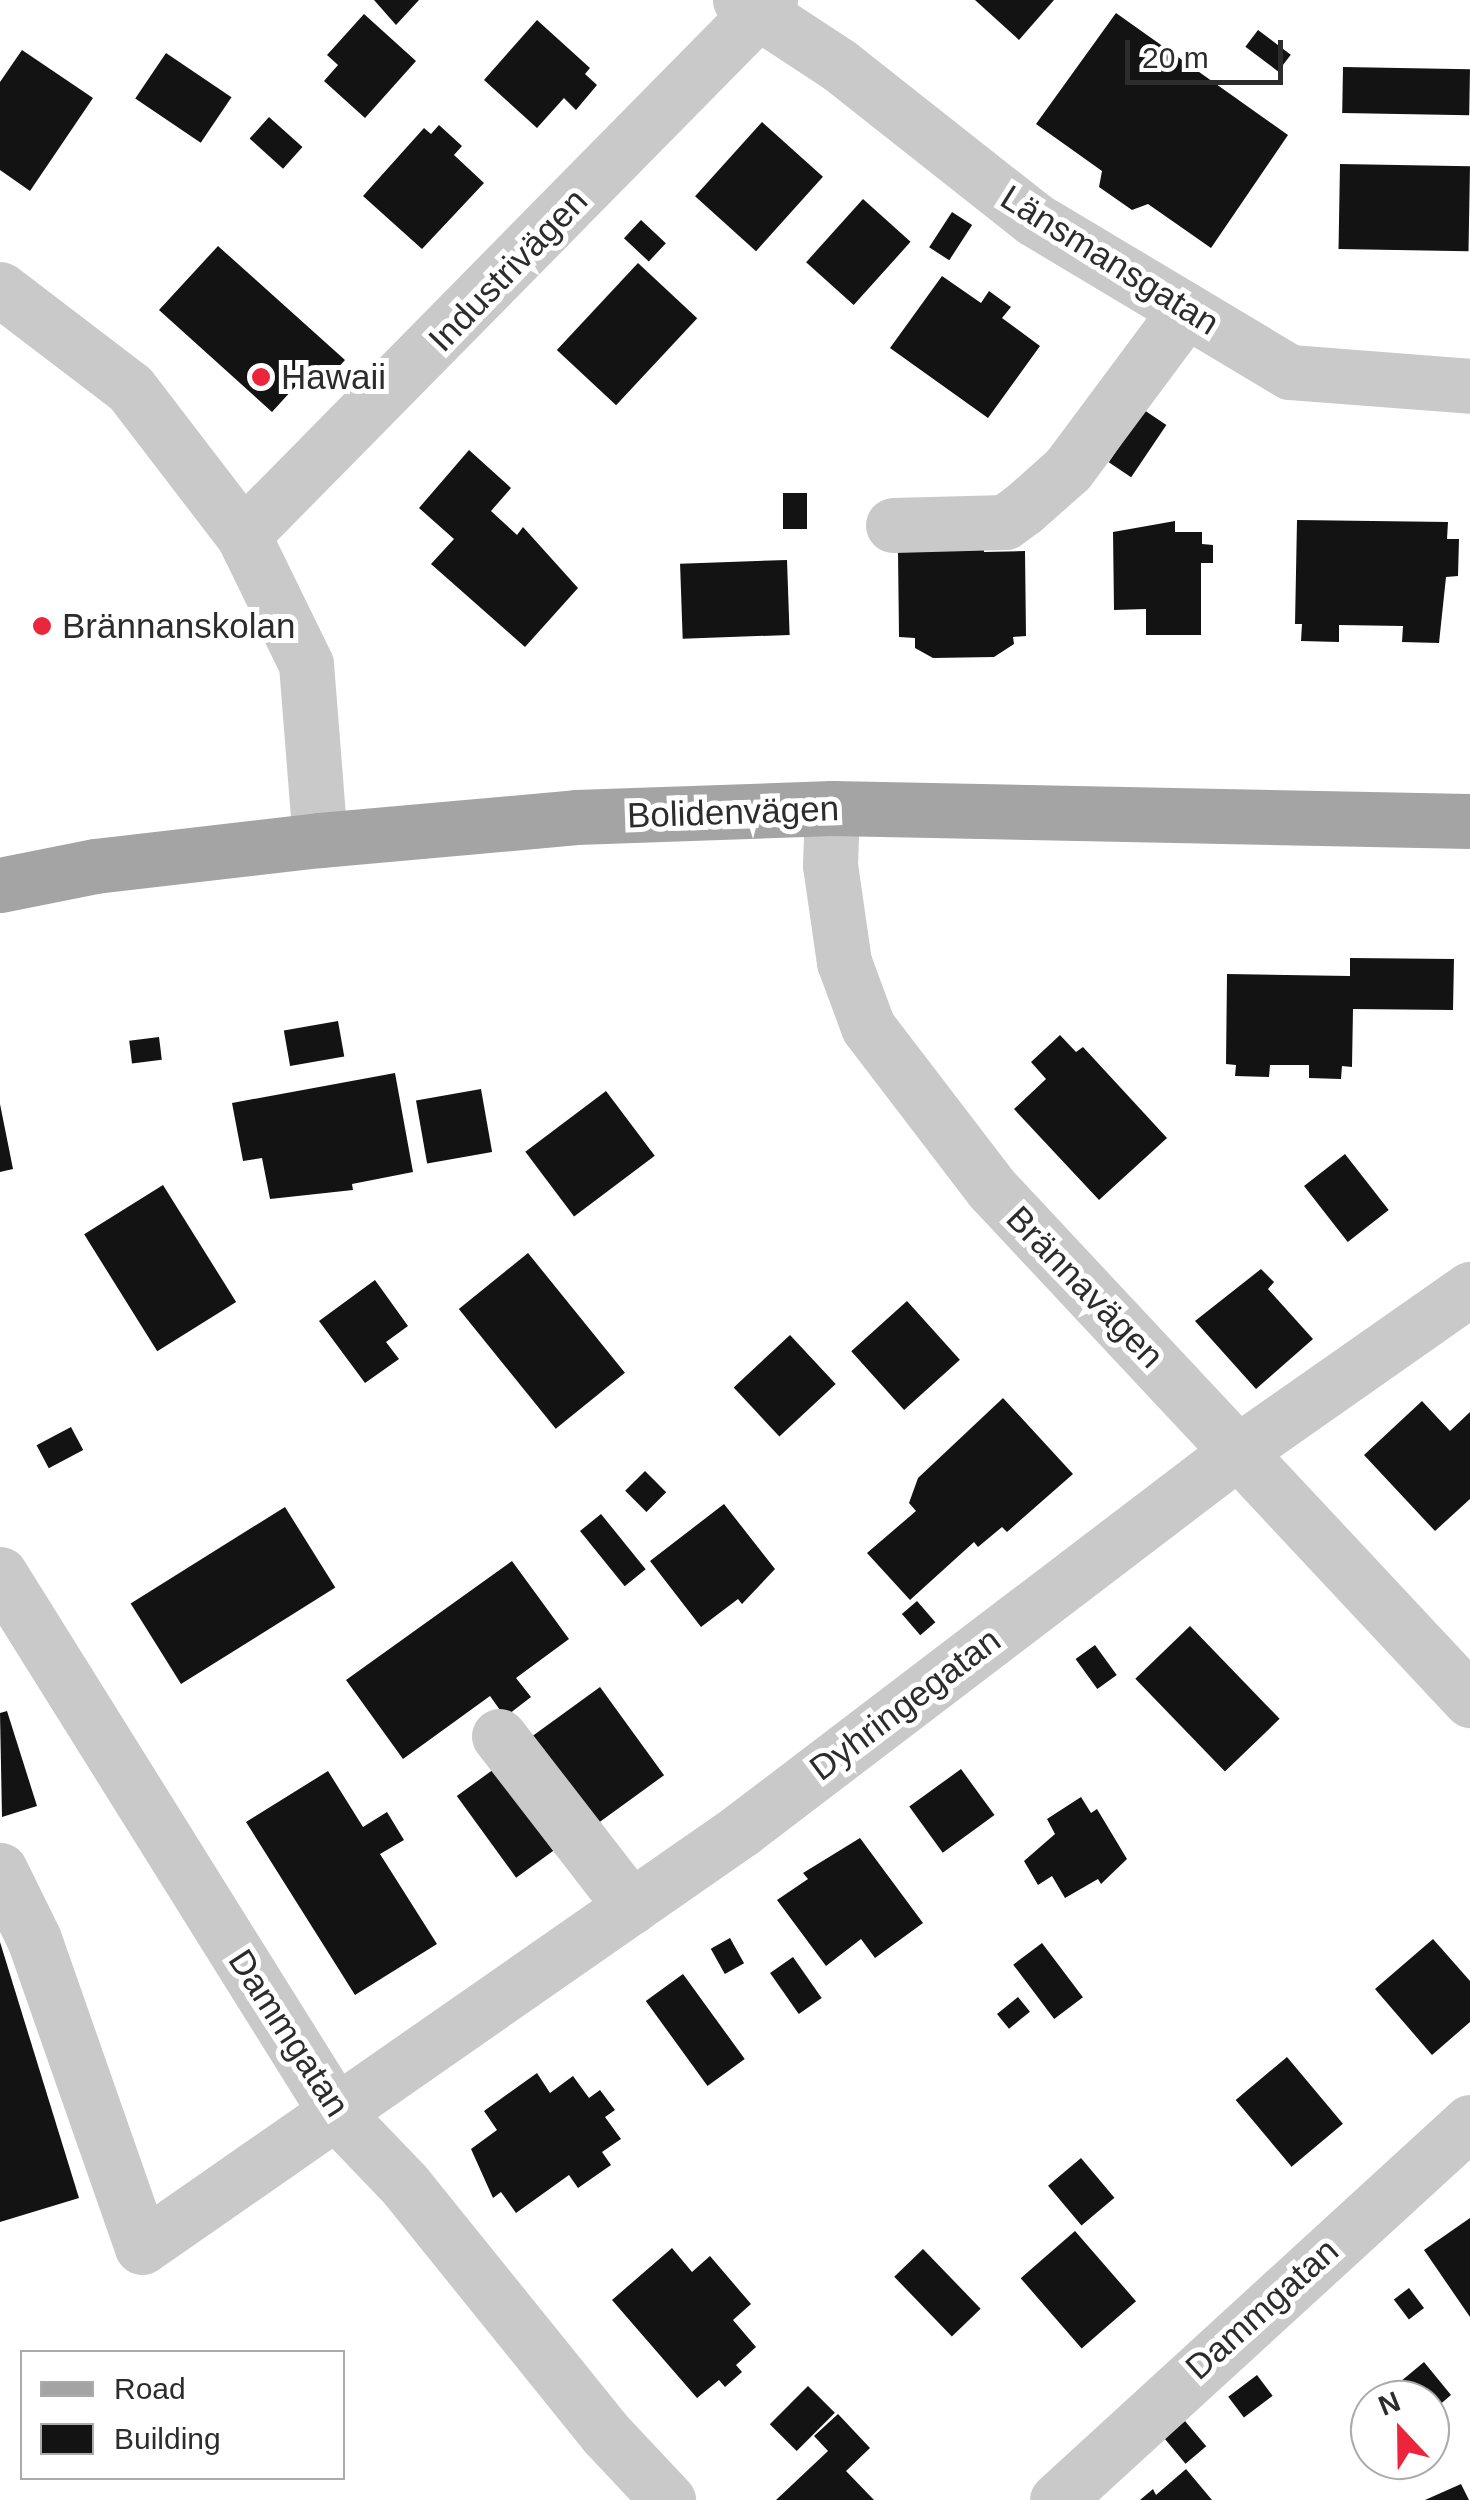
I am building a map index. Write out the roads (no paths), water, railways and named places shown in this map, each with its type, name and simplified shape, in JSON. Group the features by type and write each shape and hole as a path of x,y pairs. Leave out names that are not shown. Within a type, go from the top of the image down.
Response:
{"main road":[{"name":"Bolidenvägen","path":"0,885 95,866 320,840 576,817 832,808 1470,821"}],"street":[{"name":"Länsmansgatan","path":"756,4 1034,218 1290,372 1470,386"},
{"name":"Industrivägen","path":"243,535 756,4"},
{"path":"0,289 130,388 243,535 306,664 320,840"},
{"path":"892,525 1004,522 1023,509 1068,470 1186,310"},
{"name":"Brännavägen","path":"832,808 830,865 841,946 868,1027 992,1190 1240,1450 1470,1700"},
{"name":"Dyhringegatan","path":"0,1870 34,1939 142,2247 631,1908 1240,1450 1470,1289"},
{"name":"Dammgatan","path":"0,1574 20,1642 337,2114 405,2186 606,2434 668,2500"},
{"path":"499,1736 631,1908"},
{"name":"Dammgatan","path":"1057,2500 1470,2122"}],"place":[{"name":"Hawaii","path":"261,377"},
{"name":"Brännanskolan","path":"42,626"}]}
